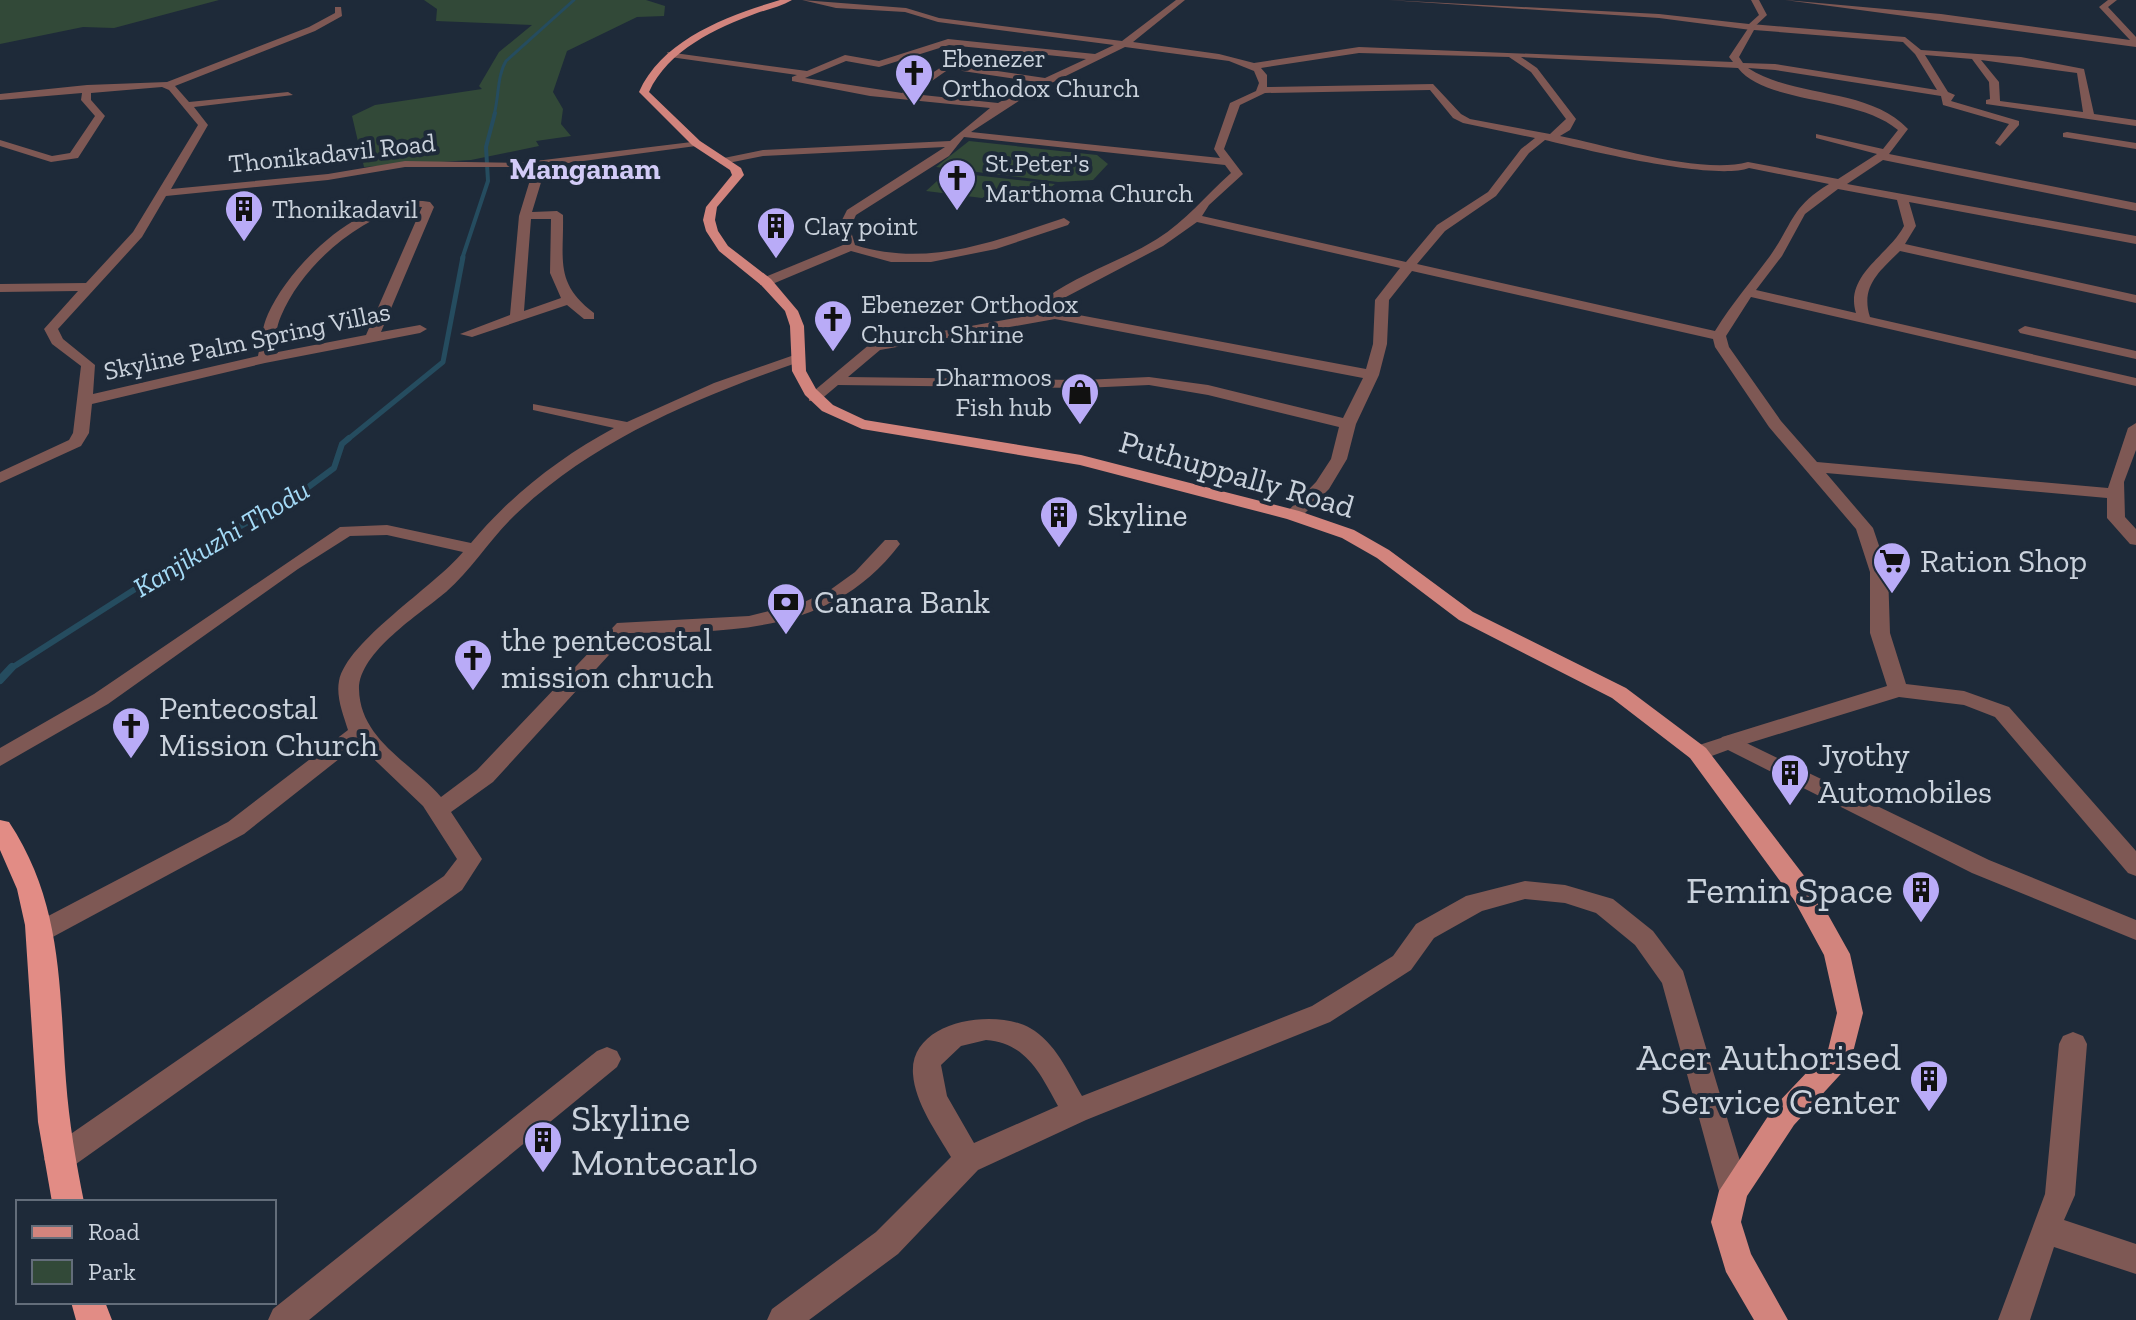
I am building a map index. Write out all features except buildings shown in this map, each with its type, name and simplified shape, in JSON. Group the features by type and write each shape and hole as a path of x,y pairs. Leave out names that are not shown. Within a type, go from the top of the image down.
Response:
{"highway":[{"path":"0,829 21,860 40,932 59,1159 68,1200"}],"main road":[{"path":"788,0 759,9 670,54 652,75 644,92 696,143 735,168 738,175 712,205 708,217 711,229 726,253 765,282 793,313 798,334 799,371 814,398"},
{"name":"Puthuppally Road","path":"814,398 841,417 862,424 1081,460 1293,515 1348,534 1383,554 1466,616 1619,693 1698,753 1803,893 1837,954 1850,1013 1840,1056 1784,1116 1734,1191 1726,1222 1737,1261 1772,1320"}],"street":[{"path":"806,0 841,6 906,10 938,20 1126,42 1219,56 1254,66 1359,50 1737,64 1828,74 1944,95 2136,123"},
{"path":"850,247 844,228 851,213 945,154 950,144 998,106 1126,42 1181,0"},
{"path":"1392,0 1659,16 1864,47"},
{"path":"1755,0 1763,15 1748,31 1734,57 1737,64 1780,86 1895,120 1901,125 1903,133 1883,154 1799,213 1778,253 1746,292 1719,336 1722,347 1775,424 1864,528 1879,572 1880,633 1898,690"},
{"path":"1789,0 2136,43"},
{"path":"1859,9 1869,0"},
{"path":"2113,0 2103,7 2136,43"},
{"path":"1808,16 1816,4"},
{"path":"0,97 87,88 169,85 312,29 333,19 339,14 338,9"},
{"path":"1824,22 1831,24 1834,34"},
{"path":"2021,38 2027,28"},
{"path":"1748,31 1905,40 1918,52 1946,103 2015,123 2000,143"},
{"path":"998,106 796,80 805,73 845,58 883,63 944,42 1096,57"},
{"path":"904,96 945,66 984,47"},
{"path":"2010,59 2015,49"},
{"path":"1918,52 2010,59 2081,71 2089,116"},
{"path":"670,54 805,73"},
{"path":"1293,515 1323,485 1339,459 1348,424 1372,375 1380,344 1382,300 1441,228 1499,187 1518,158 1547,137 1566,128 1571,119 1534,70 1511,54"},
{"path":"1974,56 1994,82 1995,103"},
{"path":"945,66 1047,81"},
{"path":"1254,66 1264,76 1263,90"},
{"path":"0,478 75,443 81,433 88,365 57,341 51,329 138,234 180,161 202,131 203,125 169,85"},
{"path":"1055,315 1057,309 1051,301 1123,264 1195,218 1204,203 1237,174 1219,149 1235,117 1234,105 1263,90 1433,87 1457,116 1467,121 1708,169 1737,169 1748,165 1902,198 2136,240"},
{"path":"0,143 51,159 74,156 100,116 86,100 87,88"},
{"path":"188,105 288,95"},
{"path":"964,134 1230,162"},
{"path":"2067,135 2136,146"},
{"path":"1820,136 1883,154 2136,207"},
{"name":"Thonikadavil Road","path":"164,193 328,177 425,162 491,166 541,164 696,143"},
{"path":"723,161 763,153 950,144"},
{"path":"517,318 525,216 541,164"},
{"path":"1864,318 1858,306 1863,282 1900,247 1910,226 1902,198"},
{"path":"265,359 274,316 295,280 315,259 377,210 400,203 426,204 372,337"},
{"path":"525,216 557,215 557,275 567,301 589,316"},
{"path":"1195,218 1719,336"},
{"path":"765,282 850,247 875,257 918,262 961,256 1064,222"},
{"path":"1900,247 2136,299"},
{"path":"0,288 92,287"},
{"path":"1746,292 2136,382"},
{"path":"467,334 567,301"},
{"path":"814,398 875,347 1055,315 1372,375"},
{"name":"Skyline Palm Spring Villas","path":"83,401 265,359 420,329"},
{"path":"2025,330 2136,355"},
{"path":"59,1159 453,883 470,859 438,810 359,732 350,703 350,677 364,654 446,582 474,549 537,487 625,426 691,396 797,358"},
{"path":"837,381 1083,384 1149,381 1208,390 1348,424"},
{"path":"538,407 625,426"},
{"path":"2134,438 2116,482 2116,518 2136,540"},
{"path":"1814,467 2116,494"},
{"path":"0,758 101,699 292,565 346,531 387,530 474,549"},
{"path":"438,810 485,776 624,627 733,625 806,609 861,577 891,544"},
{"path":"1698,753 1898,690 1937,693 1977,702 2002,712 2136,867"},
{"path":"40,932 236,828 359,732"},
{"path":"1730,742 1900,829 2030,889 2136,930"},
{"path":"783,1320 790,1311 887,1243 968,1160 1076,1111 1321,1014 1402,963 1425,931 1475,903 1525,890 1565,894 1604,906 1644,938 1674,979 1734,1191"},
{"path":"968,1160 929,1085 927,1065 936,1049 951,1037 979,1028 999,1029 1019,1035 1041,1050 1076,1111"},
{"path":"2014,1320 2060,1195 2073,1044"},
{"path":"284,1320 607,1059"},
{"path":"2045,1229 2136,1259"}],"green space":[{"path":"0,0 219,0 114,28 83,27 0,44"},
{"path":"424,0 646,0 665,6 664,16 637,17 567,51 553,92 563,109 561,124 571,136 536,141 539,146 471,160 364,167 352,116 375,105 482,89 479,86 499,52 532,25 436,21 437,9"},
{"path":"969,141 1097,155 1108,164 1093,180 1058,182 936,167"},
{"path":"947,172 1055,184 1046,191 1035,190 1021,203 926,191"}],"waterway":[{"name":"Kanjikuzhi Thodu","path":"494,115 506,61 574,0"},
{"name":"Kanjikuzhi Thodu","path":"462,259 488,181 486,147 495,113"},
{"name":"Kanjikuzhi Thodu","path":"347,440 443,362 463,257"},
{"name":"Kanjikuzhi Thodu","path":"10,669 190,554 299,494 334,468 342,444 349,438"},
{"name":"Kanjikuzhi Thodu","path":"0,680 10,669"}],"place":[{"name":"Ebenezer Orthodox Church","path":"914,107"},
{"name":"St.Peter's Marthoma Church","path":"957,212"},
{"name":"Thonikadavil","path":"244,243"},
{"name":"Clay point","path":"776,260"},
{"name":"Ebenezer Orthodox Church Shrine","path":"833,353"},
{"name":"Dharmoos Fish hub","path":"1080,426"},
{"name":"Skyline","path":"1059,549"},
{"name":"Ration Shop","path":"1892,595"},
{"name":"Canara Bank","path":"786,636"},
{"name":"the pentecostal mission chruch","path":"473,692"},
{"name":"Pentecostal Mission Church","path":"131,760"},
{"name":"Jyothy Automobiles","path":"1790,807"},
{"name":"Femin Space","path":"1921,924"},
{"name":"Acer Authorised Service Center","path":"1929,1113"},
{"name":"Skyline Montecarlo","path":"543,1174"}],"district":[{"name":"Manganam","path":"585,169"}]}
